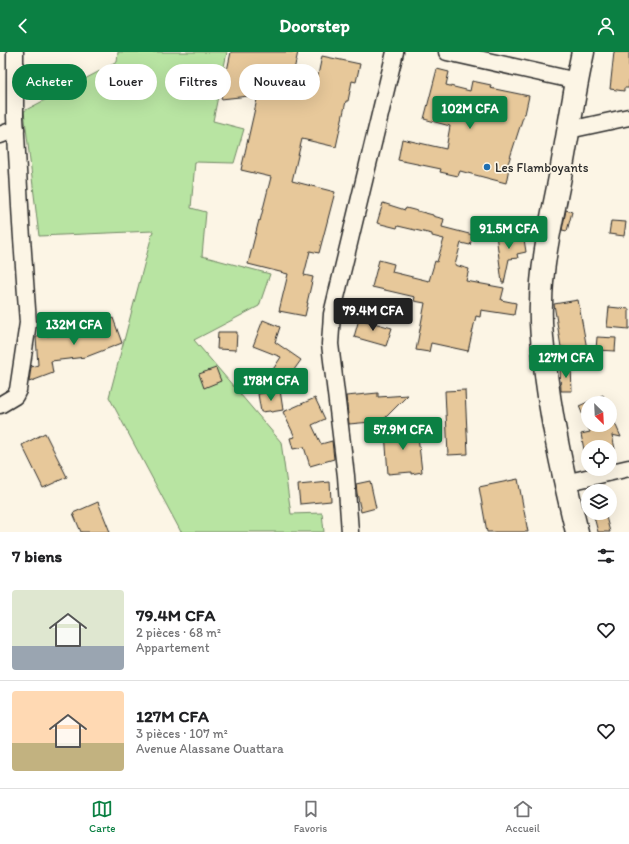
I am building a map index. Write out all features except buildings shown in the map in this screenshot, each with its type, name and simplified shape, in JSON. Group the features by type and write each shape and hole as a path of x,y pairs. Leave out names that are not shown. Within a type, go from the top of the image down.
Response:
{"street":[{"path":"0,405 15,396 18,390 28,323 15,117 15,52"},
{"path":"350,532 346,476 330,344 332,314 394,52"},
{"path":"447,52 577,81"},
{"path":"577,532 565,483 547,383 542,335 541,305 544,266 583,52"},
{"path":"569,130 629,117"},
{"path":"0,135 16,129"},
{"path":"565,483 629,468"}],"green space":[{"path":"118,52 227,52 225,64 165,64 165,100 217,100 213,121 244,129 234,163 195,162 191,208 206,212 202,256 270,274 259,306 194,340 281,442 291,514 322,513 324,532 181,532 109,397 153,231 39,236 24,111 45,100 87,100 87,78 95,74 95,100 157,100 157,64 113,64 117,62"}],"place":[{"name":"Les Flamboyants","path":"487,167"}]}
